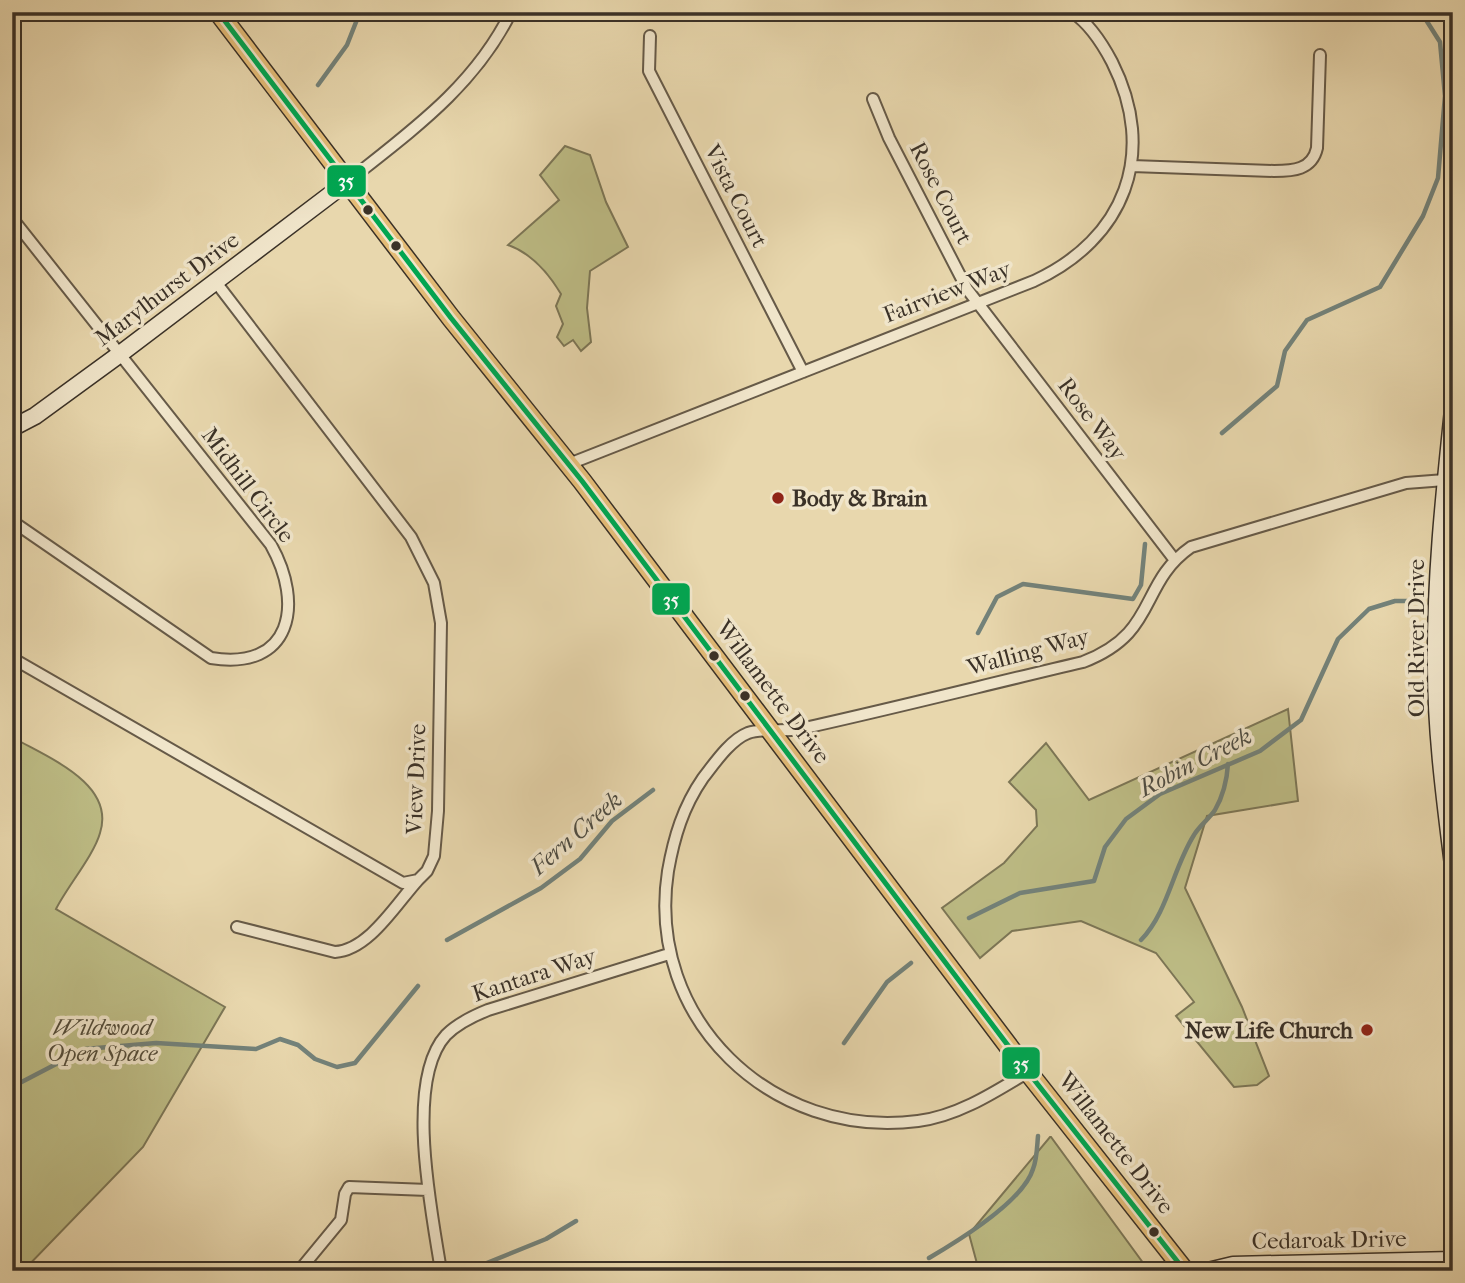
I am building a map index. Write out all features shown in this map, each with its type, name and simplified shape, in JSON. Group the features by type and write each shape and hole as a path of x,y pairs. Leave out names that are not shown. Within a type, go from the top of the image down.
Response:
{"main road":[{"name":"Willamette Drive","path":"218,12 451,318 569,464 1028,1072 1185,1271"}],"street":[{"path":"347,182 458,90 493,44 511,12"},
{"name":"Fairview Way","path":"569,464 1044,276 1093,241 1115,214 1132,166 1132,128 1119,78 1093,32 1072,12"},
{"name":"Vista Court","path":"650,36 649,71 803,372"},
{"path":"1132,166 1274,171 1295,171 1305,166 1315,156 1317,148 1320,55"},
{"name":"Rose Court","path":"873,99 963,284 977,303"},
{"name":"Marylhurst Drive","path":"12,428 34,416 120,354 347,182"},
{"name":"Midhill Circle","path":"12,218 271,545 288,580 287,619 281,636 260,654 228,660 211,658 12,521"},
{"name":"View Drive","path":"215,281 411,537 435,583 441,623 438,811 434,856 418,880 375,930 348,951 335,952 237,927"},
{"name":"Rose Way","path":"977,303 1174,559"},
{"name":"Old River Drive","path":"1453,410 1445,480 1436,668 1453,865"},
{"path":"1174,559 1191,547 1214,538 1406,483 1445,480"},
{"name":"Walling Way","path":"669,954 666,887 678,824 701,782 728,750 747,733 799,729 1083,662 1104,654 1119,644 1139,623 1174,559"},
{"path":"12,658 403,883 418,880"},
{"path":"669,954 694,1012 724,1054 750,1079 808,1111 862,1123 919,1121 986,1097 1028,1072"},
{"name":"Kantara Way","path":"441,1271 428,1190 424,1103 429,1065 446,1035 466,1019 488,1010 669,954"},
{"path":"299,1271 341,1220 345,1194 349,1187 428,1190"},
{"name":"Cedaroak Drive","path":"1208,1271 1233,1265 1453,1260"}],"green space":[{"path":"565,146 590,155 606,202 628,247 590,271 587,308 591,342 581,351 573,340 564,346 557,337 563,324 556,306 561,294 556,286 532,259 508,245 559,200 540,175"},
{"path":"1449,570 1453,570 1453,706 1448,706 1445,632"},
{"path":"1288,709 1298,801 1207,816 1185,888 1242,1007 1269,1076 1257,1085 1234,1087 1176,1016 1194,1002 1156,953 1081,921 1012,931 980,958 942,908 1004,863 1037,826 1036,810 1009,782 1046,743 1089,800"},
{"name":"Wildwood Open Space","path":"12,737 75,774 98,800 102,815 97,842 56,909 225,1007 143,1147 23,1271 12,1271"},
{"path":"1050,1137 1149,1271 979,1271 969,1234"}],"waterway":[{"path":"318,85 347,45 360,12"},
{"name":"Fern Creek","path":"1222,433 1277,386 1285,351 1307,320 1380,287 1423,216 1438,178 1445,96 1440,42 1421,12"},
{"name":"Fern Creek","path":"978,633 997,597 1023,584 1133,599 1141,585 1145,544"},
{"name":"Robin Creek","path":"969,918 1020,893 1094,881 1105,847 1126,819 1160,794 1260,751 1301,720 1338,639 1369,609 1395,601 1412,601"},
{"path":"1141,940 1158,916 1194,835 1218,805 1228,764"},
{"name":"Fern Creek","path":"447,940 541,888 580,859 612,821 653,790"},
{"name":"Robin Creek","path":"844,1043 887,982 911,963"},
{"name":"Fern Creek","path":"12,1087 85,1049 156,1043 256,1049 280,1039 298,1045 315,1059 337,1067 355,1063 418,986"},
{"path":"929,1258 988,1220 1017,1194 1033,1169 1038,1136"},
{"name":"Robin Creek","path":"467,1271 546,1239 576,1221"}],"transit line":[{"name":"35","path":"218,12 451,318 582,481 1028,1072 1185,1271"}],"place":[{"name":"Body & Brain","path":"778,498"},
{"name":"New Life Church","path":"1367,1030"}]}
